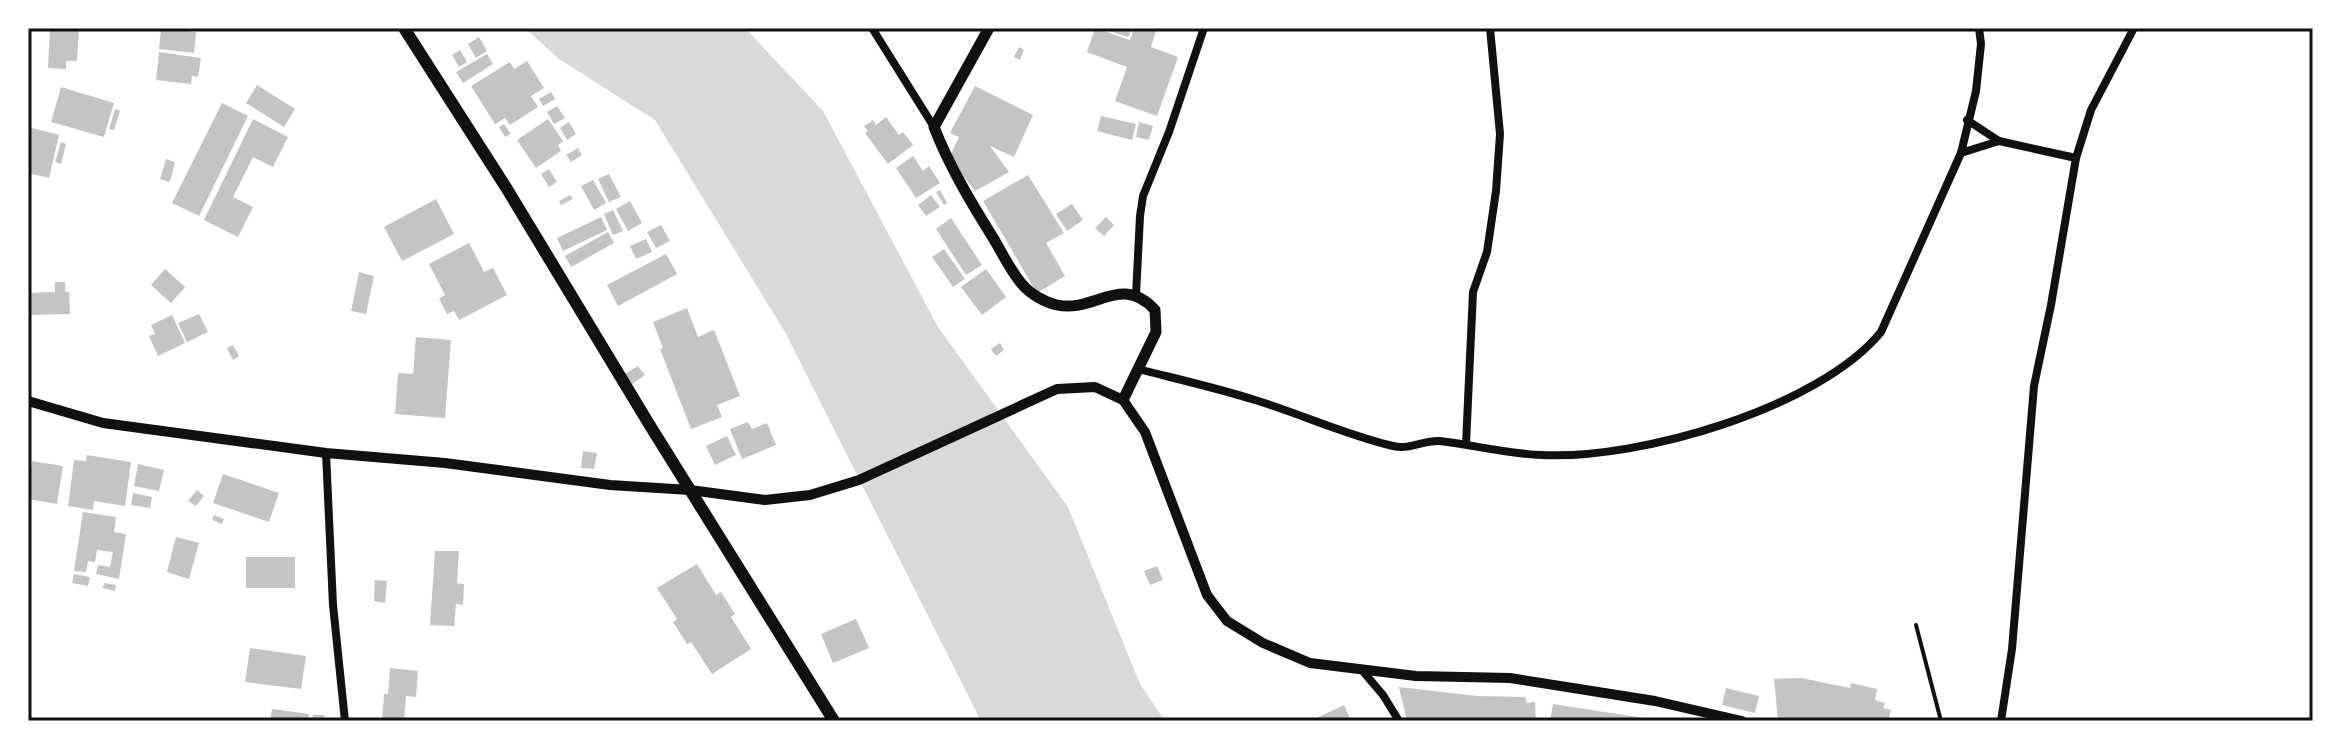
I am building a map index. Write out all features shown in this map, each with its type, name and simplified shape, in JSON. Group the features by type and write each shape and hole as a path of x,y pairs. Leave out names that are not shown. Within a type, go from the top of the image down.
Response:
{"main road":[{"path":"404,28 507,189 834,721"},
{"path":"989,28 934,127 968,198 1021,283 1036,297 1061,306 1092,302 1115,294 1136,295 1155,310 1156,332 1123,400"}],"street":[{"path":"872,28 934,127"},
{"path":"1136,295 1143,196 1169,132 1204,28"},
{"path":"1466,444 1473,292 1487,252 1500,134 1490,28"},
{"path":"1138,369 1256,400 1405,448 1434,441 1543,456 1609,450 1683,437 1753,416 1839,370 1865,352 1881,332 1961,153 1976,91 1981,44 1979,28"},
{"path":"2001,721 2012,649 2034,386 2076,158 2091,110 2134,28"},
{"path":"1967,120 1999,141 2076,158"},
{"path":"1961,153 1999,141"},
{"path":"28,401 103,423 326,453 445,463 610,485 690,490 765,500 810,495 859,480 1057,389 1095,387 1123,400 1145,432 1207,595 1227,621 1263,643 1310,663 1416,676 1510,678 1655,701 1742,721"},
{"path":"326,453 333,605 345,721"},
{"path":"1361,669 1383,695 1399,721"}],"lane":[{"path":"1916,625 1941,721"}],"shaded area":[{"path":"525,28 745,28 823,111 938,327 1068,507 1140,684 1165,721 981,721 785,332 655,120 559,59"}],"building":[{"path":"50,28 79,28 77,61 66,61 66,69 48,68"},
{"path":"1095,28 1130,40 1134,28 1157,28 1151,47 1178,57 1157,116 1115,101 1127,67 1087,52"},
{"path":"1110,28 1131,31 1128,37 1109,31"},
{"path":"161,29 196,32 194,53 159,49"},
{"path":"479,37 487,51 476,58 468,44"},
{"path":"1019,47 1024,50 1020,60 1014,57"},
{"path":"460,50 467,62 459,67 452,55"},
{"path":"159,52 201,58 198,77 192,76 191,84 156,80"},
{"path":"487,54 493,64 463,83 456,72"},
{"path":"527,61 544,88 531,96 538,107 510,125 505,118 495,124 471,86 510,62 514,69"},
{"path":"257,85 295,109 284,127 246,103"},
{"path":"975,86 1033,115 1014,157 990,146 1009,172 975,191 949,158 959,137 950,133"},
{"path":"61,87 114,103 104,137 51,122"},
{"path":"551,92 555,99 543,106 539,99"},
{"path":"222,103 248,116 199,216 172,203"},
{"path":"557,106 565,118 554,124 547,112"},
{"path":"115,109 120,111 114,130 109,129"},
{"path":"1101,116 1136,124 1132,140 1097,131"},
{"path":"886,117 899,135 903,132 913,145 888,164 865,133 868,131 864,126 873,120 876,125"},
{"path":"253,119 288,137 273,167 253,157 233,197 253,207 238,237 204,220"},
{"path":"548,119 563,141 558,145 561,151 536,168 517,140"},
{"path":"569,122 576,134 567,140 560,128"},
{"path":"1139,122 1153,126 1149,140 1136,137"},
{"path":"504,124 511,134 505,137 499,127"},
{"path":"32,128 59,135 49,178 28,173 28,134"},
{"path":"61,142 66,144 61,164 55,162"},
{"path":"578,148 582,155 571,162 566,155"},
{"path":"913,156 923,171 929,166 940,183 916,198 896,168"},
{"path":"166,159 175,162 170,182 160,179"},
{"path":"549,169 557,182 549,187 541,174"},
{"path":"609,174 621,197 609,202 598,179"},
{"path":"1028,175 1064,233 1046,243 1065,276 1037,293 983,201"},
{"path":"593,180 606,203 594,210 581,186"},
{"path":"940,190 947,203 944,205 936,192"},
{"path":"570,195 573,199 561,205 559,201"},
{"path":"931,195 940,207 926,216 918,205"},
{"path":"436,199 454,234 402,261 384,227"},
{"path":"630,201 642,223 628,231 616,209"},
{"path":"1072,204 1083,220 1067,231 1056,214"},
{"path":"613,210 623,231 613,235 604,214"},
{"path":"601,217 607,230 563,251 557,238"},
{"path":"1106,217 1114,225 1104,236 1095,228"},
{"path":"951,218 982,265 966,275 936,229"},
{"path":"661,225 670,241 656,248 647,232"},
{"path":"608,232 614,243 571,267 565,256"},
{"path":"646,239 652,252 636,259 630,246"},
{"path":"469,243 484,272 493,268 507,295 459,320 454,311 447,314 439,299 445,295 429,264"},
{"path":"944,249 965,279 953,287 932,257"},
{"path":"666,254 677,274 618,306 607,285"},
{"path":"165,269 185,287 171,303 151,285"},
{"path":"986,269 1006,297 982,315 961,287"},
{"path":"359,272 374,276 366,314 351,311"},
{"path":"55,282 65,282 65,292 69,292 70,314 28,315 28,293 55,292"},
{"path":"687,308 698,337 714,330 740,396 717,405 722,417 691,429 660,349 663,348 653,322"},
{"path":"199,314 208,332 187,342 178,323"},
{"path":"172,315 185,343 158,356 149,336 155,334 151,325"},
{"path":"416,337 451,340 445,418 395,414 398,373 413,374"},
{"path":"1000,343 1004,350 996,356 991,349"},
{"path":"233,345 239,356 233,360 227,348"},
{"path":"638,366 645,375 632,384 625,374"},
{"path":"748,422 752,429 767,423 776,445 742,459 730,429"},
{"path":"727,436 736,455 715,465 706,446"},
{"path":"583,451 597,453 594,469 581,468"},
{"path":"87,455 131,462 125,506 94,501 93,510 68,506 74,460 86,461"},
{"path":"32,461 63,466 57,504 28,499"},
{"path":"138,464 164,470 159,491 134,486"},
{"path":"223,474 279,493 269,522 213,503"},
{"path":"197,490 204,496 196,506 188,501"},
{"path":"133,493 152,497 150,508 131,505"},
{"path":"83,512 116,517 114,532 126,534 119,579 96,574 98,565 110,567 113,552 97,550 95,562 88,561 86,572 74,571"},
{"path":"214,515 224,519 222,524 212,520"},
{"path":"176,537 199,543 189,579 167,572"},
{"path":"435,551 459,551 457,583 464,584 463,605 456,604 454,626 430,625"},
{"path":"246,557 295,557 295,588 246,588"},
{"path":"697,564 716,595 721,592 735,614 731,617 751,649 712,674 691,642 687,644 673,622 677,619 657,588"},
{"path":"1157,566 1163,580 1150,585 1144,571"},
{"path":"74,574 90,577 88,586 72,583"},
{"path":"375,580 387,581 385,603 374,601"},
{"path":"104,583 116,585 115,591 103,588"},
{"path":"856,619 869,648 833,663 821,634"},
{"path":"250,648 306,656 301,689 245,682"},
{"path":"390,668 418,671 416,697 406,696 404,721 382,721"},
{"path":"1801,678 1850,688 1851,683 1877,689 1875,700 1885,703 1883,708 1891,710 1888,721 1778,720 1774,679"},
{"path":"1399,687 1477,696 1525,697 1527,703 1535,702 1536,721 1407,721"},
{"path":"1726,688 1759,696 1755,713 1722,705"},
{"path":"1553,704 1650,719 1650,721 1550,721"},
{"path":"1344,705 1351,721 1310,721"},
{"path":"272,709 309,714 308,721 270,721"},
{"path":"313,715 324,715 324,721 313,721"}]}
